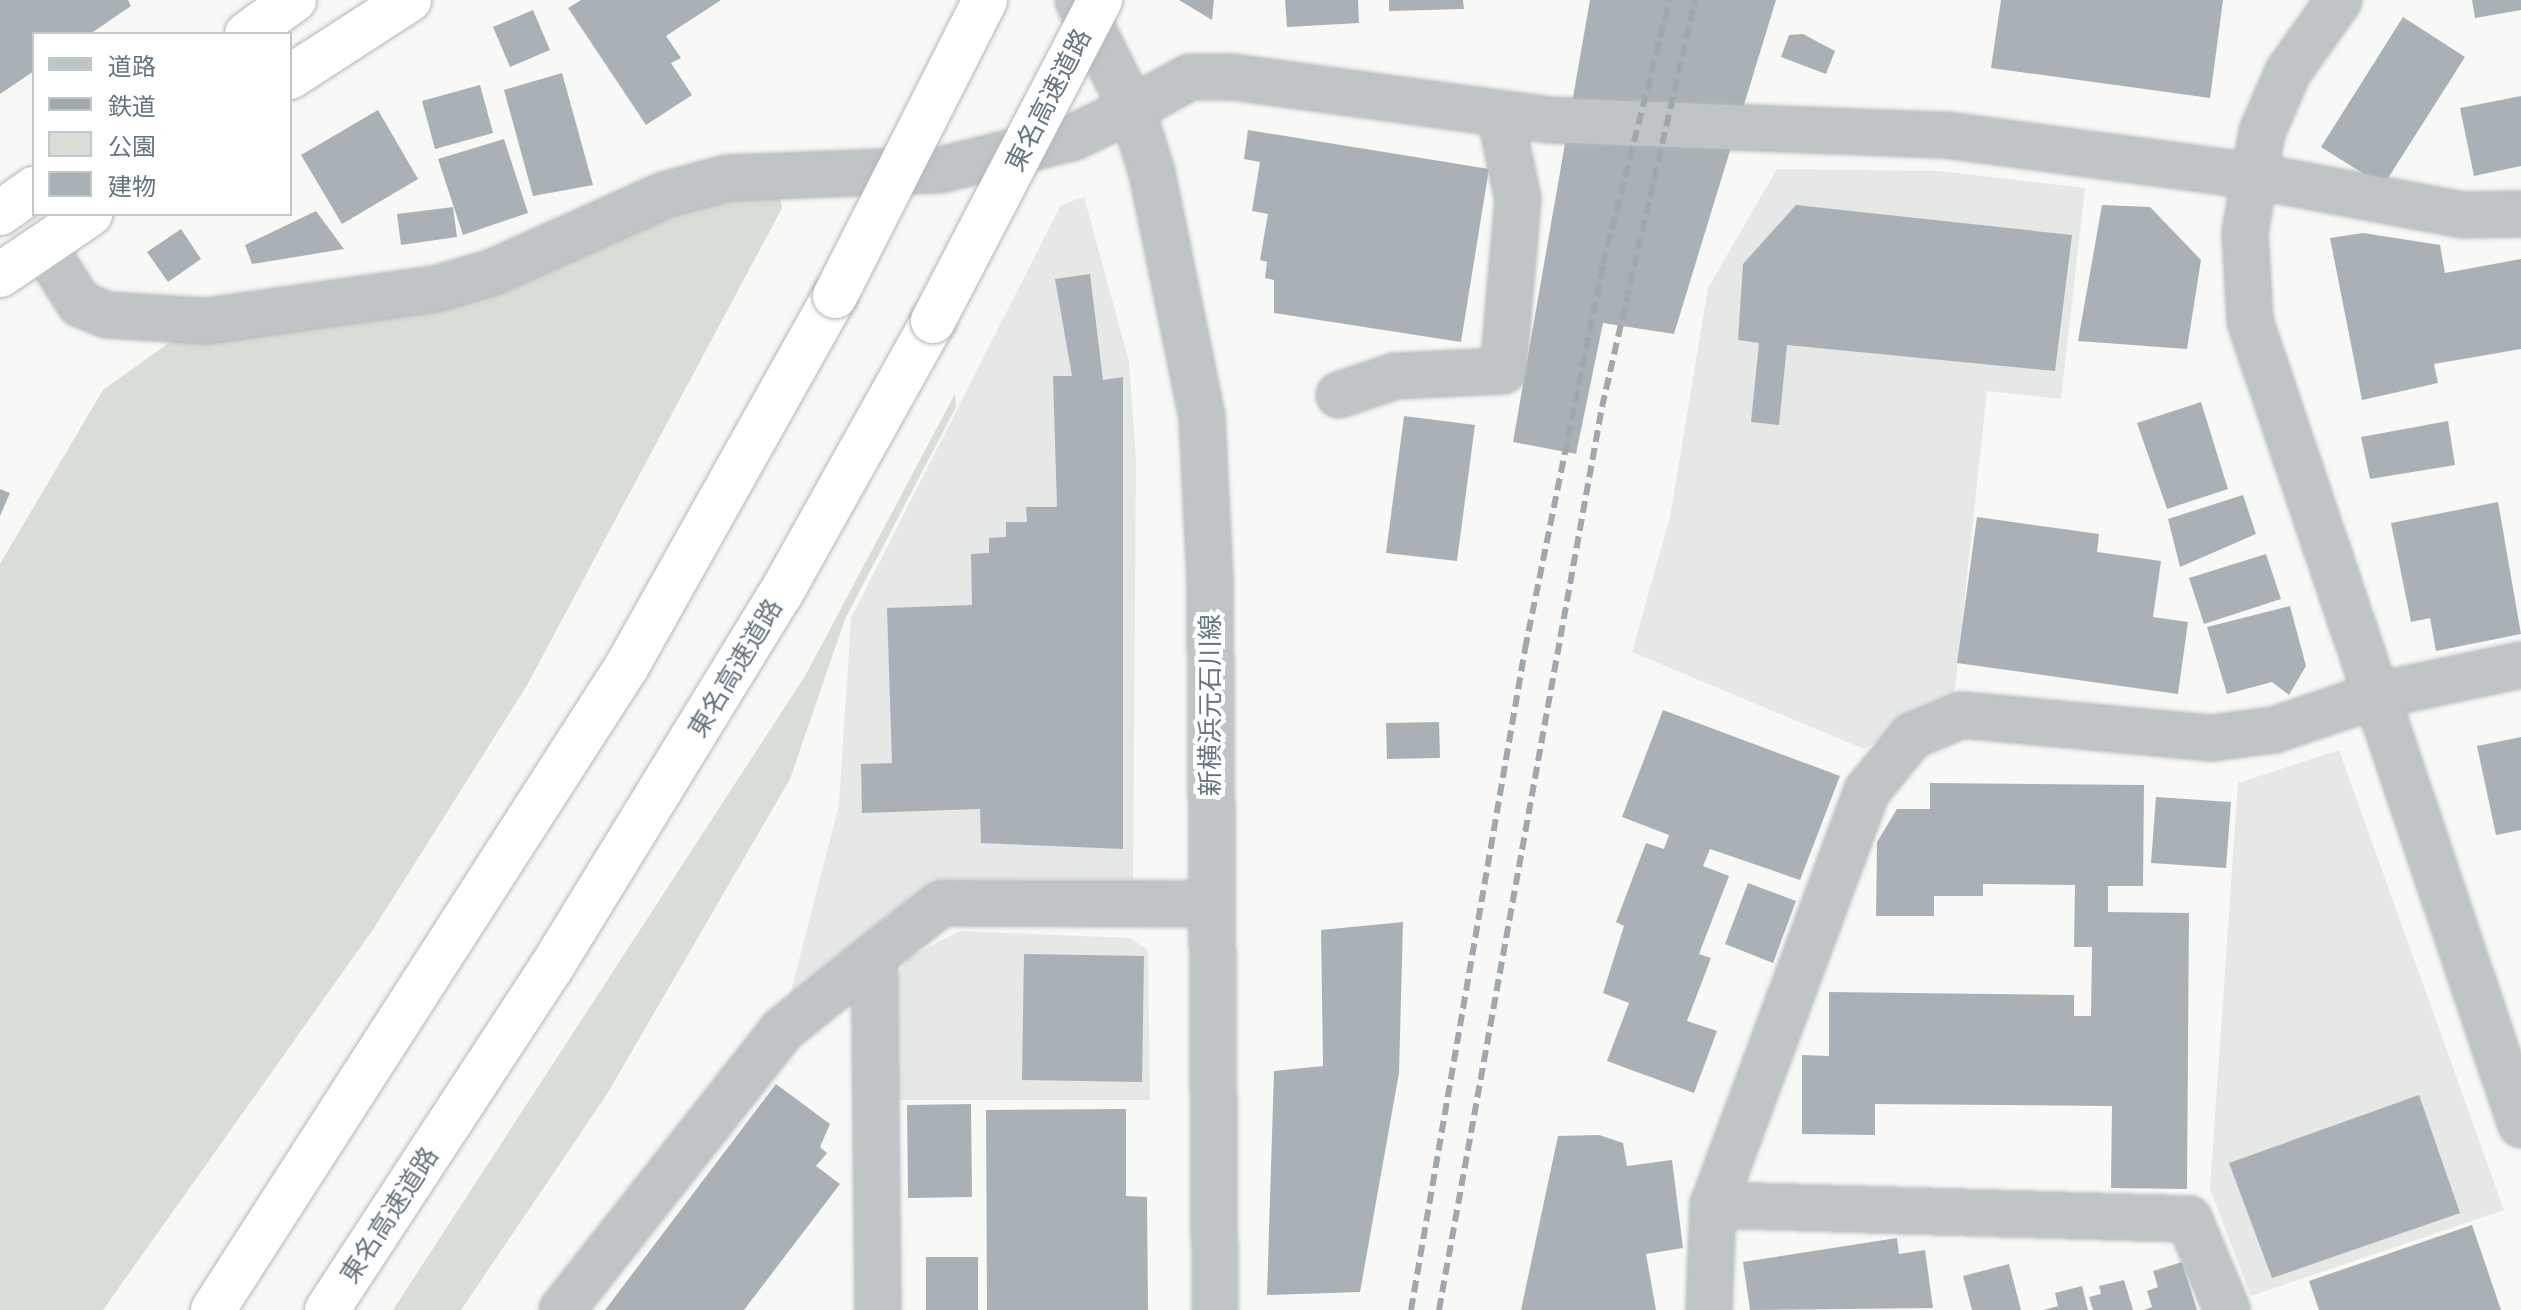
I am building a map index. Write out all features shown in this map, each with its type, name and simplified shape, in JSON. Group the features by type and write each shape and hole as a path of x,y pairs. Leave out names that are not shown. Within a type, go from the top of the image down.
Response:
{"highway":[{"path":"250,32 294,0"},
{"path":"292,76 409,0"},
{"path":"213,1310 627,666 835,296 985,0"},
{"name":"東名高速道路","path":"327,1310 707,715 933,321 1100,0"},
{"path":"0,213 32,190"},
{"path":"3,273 87,216"}],"street":[{"name":"新横浜元石川線","path":"1078,0 1132,109 1165,218 1202,416 1210,578 1215,1310"},
{"path":"2339,0 2288,72 2262,132 2244,248 2250,321 2521,1125"},
{"path":"43,246 80,304 107,315 206,321 435,289 493,272 664,195 727,178 940,170 1074,137 1190,77 1232,77 1500,114 1946,135 2254,176 2462,215 2521,214"},
{"path":"1339,395 1395,376 1503,371 1518,199 1500,114"},
{"path":"1709,1310 1713,1205 1867,791 1912,736 1962,715 2212,738 2274,730 2374,696 2521,665"},
{"path":"562,1310 782,1030 941,903 1210,904"},
{"path":"874,956 878,1310"},
{"path":"1713,1205 2189,1219 2227,1310"}],"shaded area":[{"path":"1777,169 1939,171 2085,188 2061,399 1987,391 1954,697 1864,749 1632,652 1670,517 1708,288"},
{"path":"1084,197 1129,362 1136,460 1133,879 932,879 790,995 839,805 851,618 1061,205"},
{"path":"2339,750 2504,1210 2251,1296 2210,1189 2238,783"},
{"path":"959,931 1130,938 1148,950 1150,1100 890,1100 885,992 909,958"}],"green space":[{"path":"779,191 782,208 526,687 374,928 103,1310 0,1310 0,564 103,390 180,335 659,210"},
{"path":"955,394 956,407 845,619 790,779 607,1094 461,1310 393,1310 805,676"}],"building":[{"path":"0,0 128,0 131,6 93,32 32,32 32,72 0,94"},
{"path":"581,0 721,0 666,36 681,58 671,63 692,95 646,125 568,8"},
{"path":"1179,0 1214,0 1212,20"},
{"path":"1285,0 1358,0 1359,23 1287,27"},
{"path":"1389,0 1463,0 1464,9 1389,11"},
{"path":"1590,0 1776,0 1674,334 1603,323 1576,454 1513,442"},
{"path":"2001,0 2223,0 2210,98 1991,68"},
{"path":"2472,0 2521,0 2521,10 2475,18"},
{"path":"533,10 550,50 510,67 493,27"},
{"path":"2403,17 2465,57 2383,186 2321,147"},
{"path":"1803,34 1835,51 1826,74 1781,57 1789,35"},
{"path":"562,73 593,185 533,196 504,90"},
{"path":"480,85 493,133 435,149 422,101"},
{"path":"2521,96 2521,166 2474,176 2460,108"},
{"path":"378,110 418,179 342,224 301,155"},
{"path":"1248,130 1489,169 1461,342 1274,313 1274,280 1265,278 1267,262 1260,260 1268,214 1252,211 1260,162 1244,159"},
{"path":"504,139 528,213 463,235 438,159"},
{"path":"1796,205 2072,235 2055,371 1787,345 1779,425 1751,422 1759,343 1738,340 1743,264"},
{"path":"2102,205 2150,207 2201,260 2187,349 2078,341"},
{"path":"453,207 457,237 401,245 397,214"},
{"path":"316,211 344,249 252,264 245,245"},
{"path":"181,229 201,259 168,282 147,252"},
{"path":"2363,233 2440,245 2445,273 2521,259 2521,349 2434,364 2438,383 2362,400 2330,238"},
{"path":"1090,274 1103,380 1123,377 1123,849 981,843 980,809 862,813 861,764 892,763 887,608 972,605 971,554 989,553 989,538 1006,537 1006,522 1027,522 1026,507 1057,507 1053,376 1072,376 1055,279"},
{"path":"2201,402 2228,489 2167,509 2137,423"},
{"path":"1404,416 1475,425 1457,561 1386,553"},
{"path":"2448,421 2455,465 2370,479 2361,437"},
{"path":"0,489 10,493 0,516"},
{"path":"2243,495 2256,534 2180,567 2168,519"},
{"path":"2498,502 2521,634 2436,651 2430,618 2411,622 2391,523"},
{"path":"1977,517 2099,534 2097,552 2161,561 2153,617 2188,622 2178,694 1957,663"},
{"path":"2266,554 2281,599 2204,624 2189,578"},
{"path":"2290,606 2306,666 2289,695 2272,682 2227,694 2207,627"},
{"path":"1663,710 1840,776 1800,880 1710,849 1703,866 1729,876 1699,954 1711,958 1687,1021 1717,1031 1694,1093 1607,1061 1629,1003 1603,993 1624,926 1616,922 1646,843 1664,849 1669,835 1622,817"},
{"path":"1439,722 1440,758 1387,759 1386,723"},
{"path":"2521,737 2521,830 2496,835 2477,746"},
{"path":"1930,783 2144,785 2143,886 2108,886 2108,912 2189,913 2187,1189 2111,1188 2112,1106 1875,1104 1875,1135 1802,1134 1802,1055 1829,1056 1829,992 2074,995 2074,1016 2091,1016 2092,947 2074,947 2075,885 1983,884 1983,896 1934,896 1934,916 1876,916 1877,842 1897,809 1930,809"},
{"path":"2156,797 2231,802 2226,868 2151,863"},
{"path":"1748,883 1796,901 1773,963 1725,944"},
{"path":"1403,922 1399,1073 1360,1292 1267,1295 1274,1071 1323,1066 1321,930"},
{"path":"1024,954 1144,956 1142,1082 1022,1080"},
{"path":"776,1084 830,1124 820,1147 827,1153 816,1166 840,1184 744,1310 605,1310"},
{"path":"2419,1095 2460,1213 2272,1278 2229,1163"},
{"path":"971,1104 972,1197 908,1198 907,1105"},
{"path":"1126,1109 1126,1196 1147,1197 1148,1310 987,1310 986,1110"},
{"path":"1599,1135 1623,1143 1627,1166 1672,1160 1683,1248 1646,1254 1656,1310 1521,1310 1558,1136"},
{"path":"2472,1225 2501,1310 2319,1310 2309,1281"},
{"path":"1897,1238 1899,1254 1925,1250 1933,1308 1750,1310 1743,1262"},
{"path":"926,1257 978,1257 978,1310 926,1310"},
{"path":"2182,1262 2197,1310 2144,1310 2152,1307 2147,1291 2158,1287 2153,1271"},
{"path":"2009,1264 2021,1310 1972,1310 1963,1276"},
{"path":"2124,1280 2133,1310 2093,1310 2089,1297 2101,1294 2099,1286"},
{"path":"2082,1286 2088,1310 2044,1310 2058,1306 2055,1293"}],"railway":[{"path":"1411,1310 1525,649 1603,264 1670,0"},
{"path":"1439,1310 1602,407 1695,0"}]}
